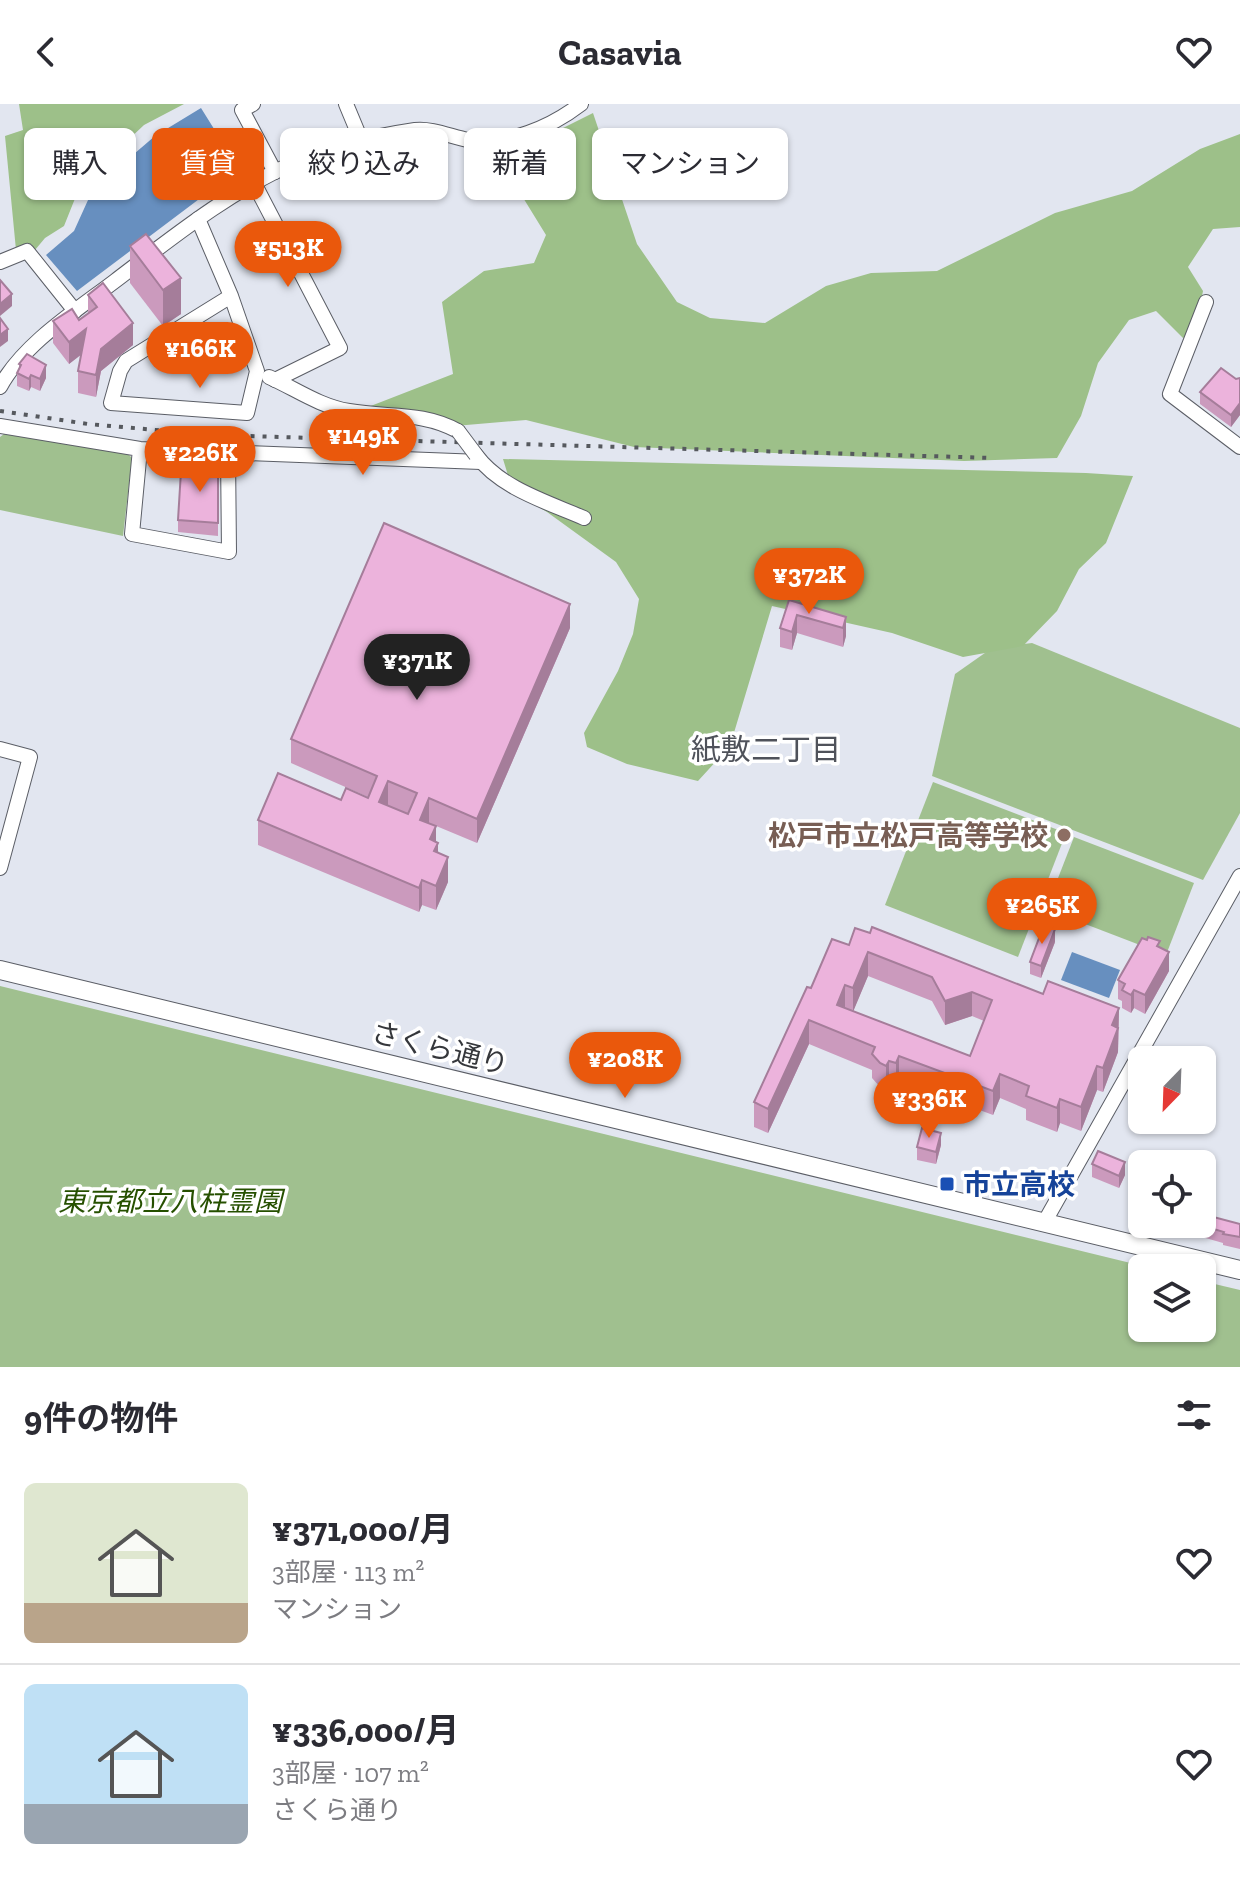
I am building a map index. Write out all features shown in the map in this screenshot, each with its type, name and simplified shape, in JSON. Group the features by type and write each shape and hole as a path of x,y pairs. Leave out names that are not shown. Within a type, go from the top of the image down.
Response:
{"street":[{"path":"253,104 242,110 275,172"},
{"path":"346,104 356,128"},
{"path":"448,135 472,140 536,131 581,104"},
{"path":"264,178 280,170"},
{"path":"0,387 21,357 75,311 228,200"},
{"path":"263,200 340,348 275,380"},
{"path":"198,219 231,296 257,371 247,413 111,403 126,361 231,296"},
{"path":"0,262 27,251 75,311"},
{"path":"1206,302 1170,394 1240,447"},
{"path":"257,371 303,396 347,411 433,418 458,431 493,474 584,518"},
{"path":"0,426 140,449 228,454 229,552 132,534 140,449"},
{"path":"246,453 478,458"},
{"path":"0,749 30,757 5,831 0,868"},
{"path":"1044,1223 1240,876"},
{"name":"さくら通り","path":"0,970 1240,1270"}],"green space":[{"path":"19,104 184,104 136,133 136,128 24,128 24,200 74,200 64,226 45,238 35,250 31,244 16,250 5,136 23,130"},
{"path":"593,113 598,128 592,128 592,200 622,200 637,244 677,302 710,318 765,323 826,286 871,273 937,271 1055,213 1132,191 1200,149 1240,134 1240,227 1213,229 1188,267 1203,291 1195,331 1183,338 1156,311 1129,320 1098,363 1081,416 1057,458 964,461 634,447 526,420 443,427 345,416 453,374 442,302 484,271 534,263 546,235 524,200 576,200 576,128 563,128"},
{"path":"4,434 128,454 132,458 123,536 0,510 0,437"},
{"path":"503,459 1133,476 1106,543 1079,569 1057,611 1023,646 963,657 892,633 772,606 730,746 698,781 627,764 587,747 584,733 618,671 633,634 639,599 616,562 547,512 513,492"},
{"path":"1032,643 1240,728 1240,813 1203,880 932,776 955,674 992,648"},
{"path":"933,782 1066,833 1018,957 885,905"},
{"path":"1074,837 1194,883 1166,955 1046,909"},
{"name":"東京都立八柱霊園","path":"0,986 1128,1262 1128,1342 1216,1342 1216,1284 1240,1290 1240,1367 0,1367"}],"water":[{"path":"201,108 213,128 168,128"},
{"path":"152,139 152,200 198,200 77,291 46,255 74,231 88,200 136,200 136,152"},
{"path":"1072,952 1120,970 1109,998 1061,980"}],"building":[{"path":"146,234 181,278 163,290 130,246"},
{"path":"0,280 12,294 0,304"},
{"path":"103,283 133,323 101,349 96,375 78,371 86,329 69,342 53,321 72,309 79,320 97,307 88,295"},
{"path":"0,318 8,329 0,335"},
{"path":"27,354 46,365 40,379 31,375 29,379 17,373 19,364"},
{"path":"1221,368 1236,379 1240,378 1240,403 1231,415 1200,392"},
{"path":"204,460 218,461 218,523 178,520 181,471 186,471 187,467 202,467"},
{"path":"384,523 570,604 477,819 429,798 420,820 436,826 430,839 438,843 434,851 448,857 436,886 422,880 419,888 258,820 278,773 341,800 346,788 368,798 377,776 291,739","holes":["388,781 417,793 408,814 379,802"]},
{"path":"789,600 846,617 843,628 797,615 792,632 780,628"},
{"path":"1044,925 1055,929 1041,966 1030,962"},
{"path":"872,927 1043,994 1048,981 1119,1008 1112,1025 1118,1028 1103,1068 1097,1066 1081,1107 1060,1099 1057,1108 1026,1096 1029,1086 1000,1074 993,1091 899,1056 896,1063 889,1061 886,1066 872,1054 875,1047 809,1020 768,1109 754,1102 832,939 849,945 855,928 870,933","holes":["868,952 932,977 945,1001 972,992 992,1000 970,1056 837,1005 845,985 853,988"]},
{"path":"1148,937 1160,941 1157,946 1169,952 1145,995 1134,990 1131,995 1122,990 1125,984 1118,980 1142,938 1147,940"},
{"path":"922,1128 941,1133 936,1152 917,1147"},
{"path":"1098,1151 1125,1162 1119,1176 1092,1164"},
{"path":"1216,1218 1240,1224 1240,1237 1216,1230"}],"railway":[{"path":"0,411 88,424 213,435 994,458"}],"place":[{"name":"松戸市立松戸高等学校","path":"1064,835"},
{"name":"市立高校","path":"947,1184"}],"district":[{"name":"紙敷二丁目","path":"766,750"}]}
